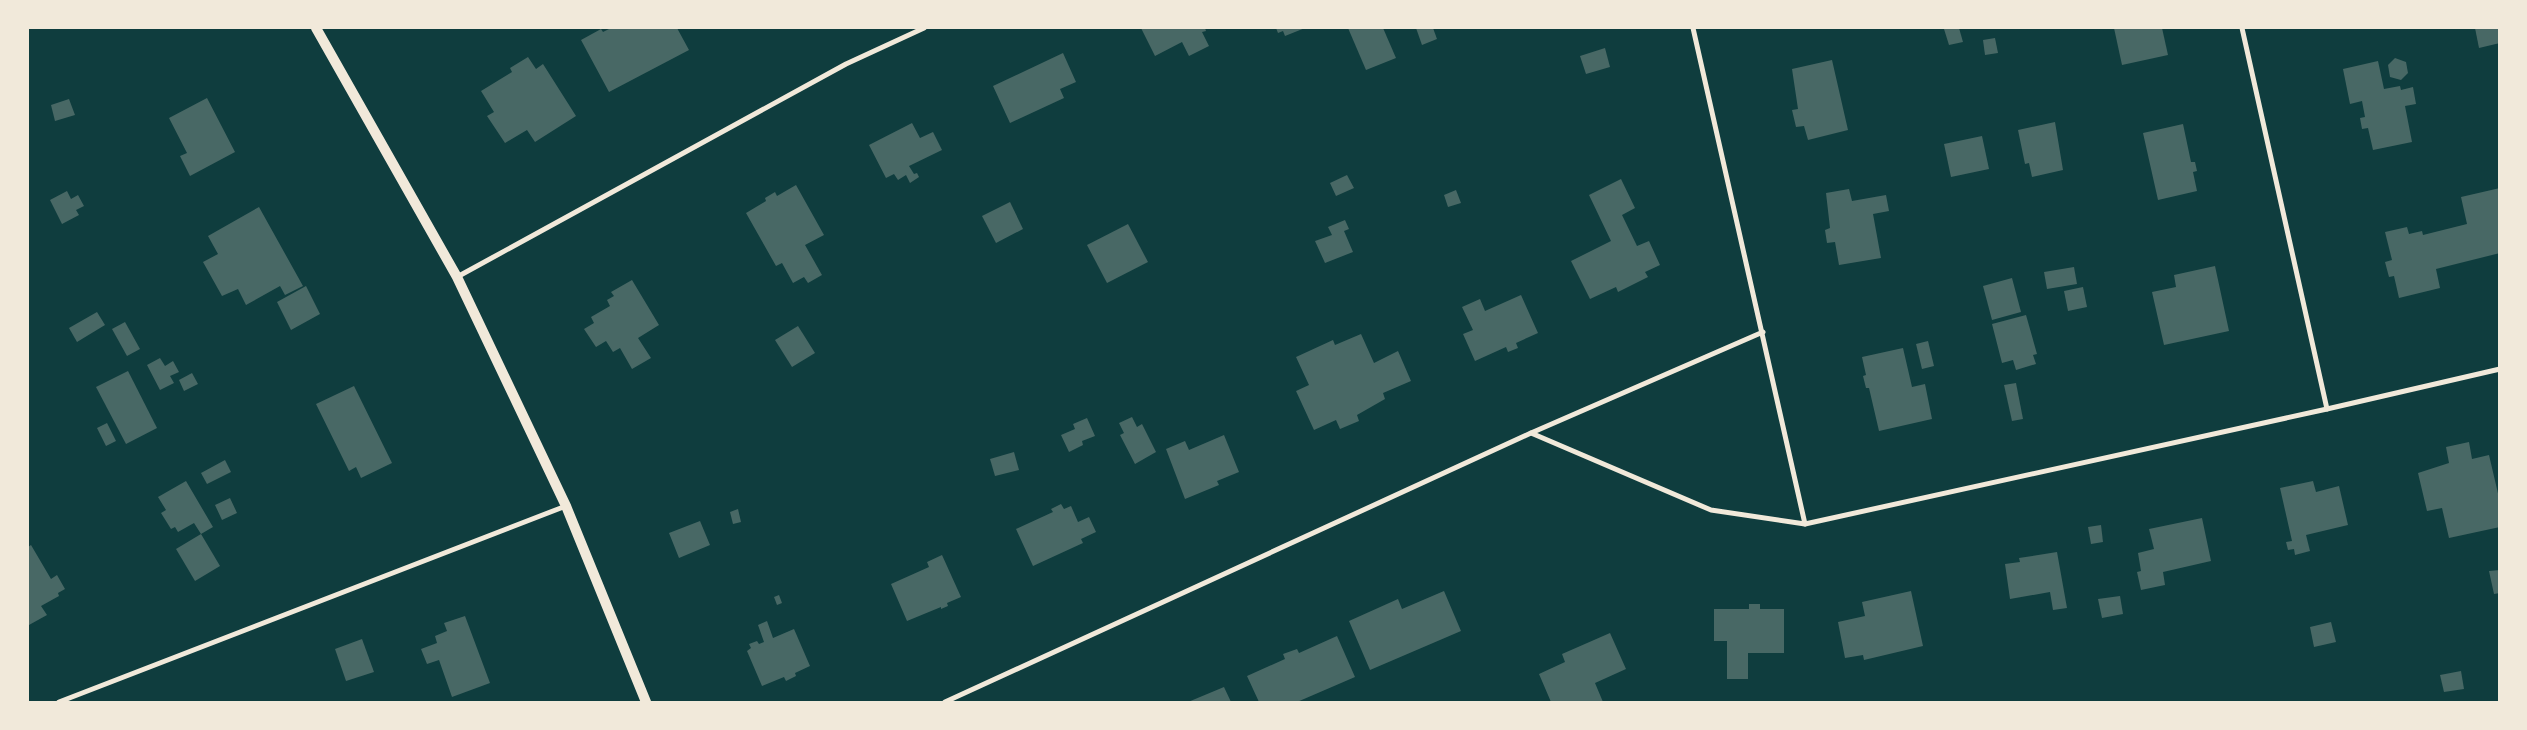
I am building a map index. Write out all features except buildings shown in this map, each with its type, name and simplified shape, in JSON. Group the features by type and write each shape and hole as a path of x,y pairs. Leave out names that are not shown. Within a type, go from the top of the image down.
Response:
{"main road":[{"path":"316,28 457,277 566,506 646,702"}],"street":[{"path":"457,277 846,64 924,28"},
{"path":"1692,28 1763,332 1805,524"},
{"path":"2242,28 2327,409"},
{"path":"944,702 1531,434 1763,332"},
{"path":"1531,434 1711,510 1805,524 2500,369"},
{"path":"59,702 566,506"}]}
